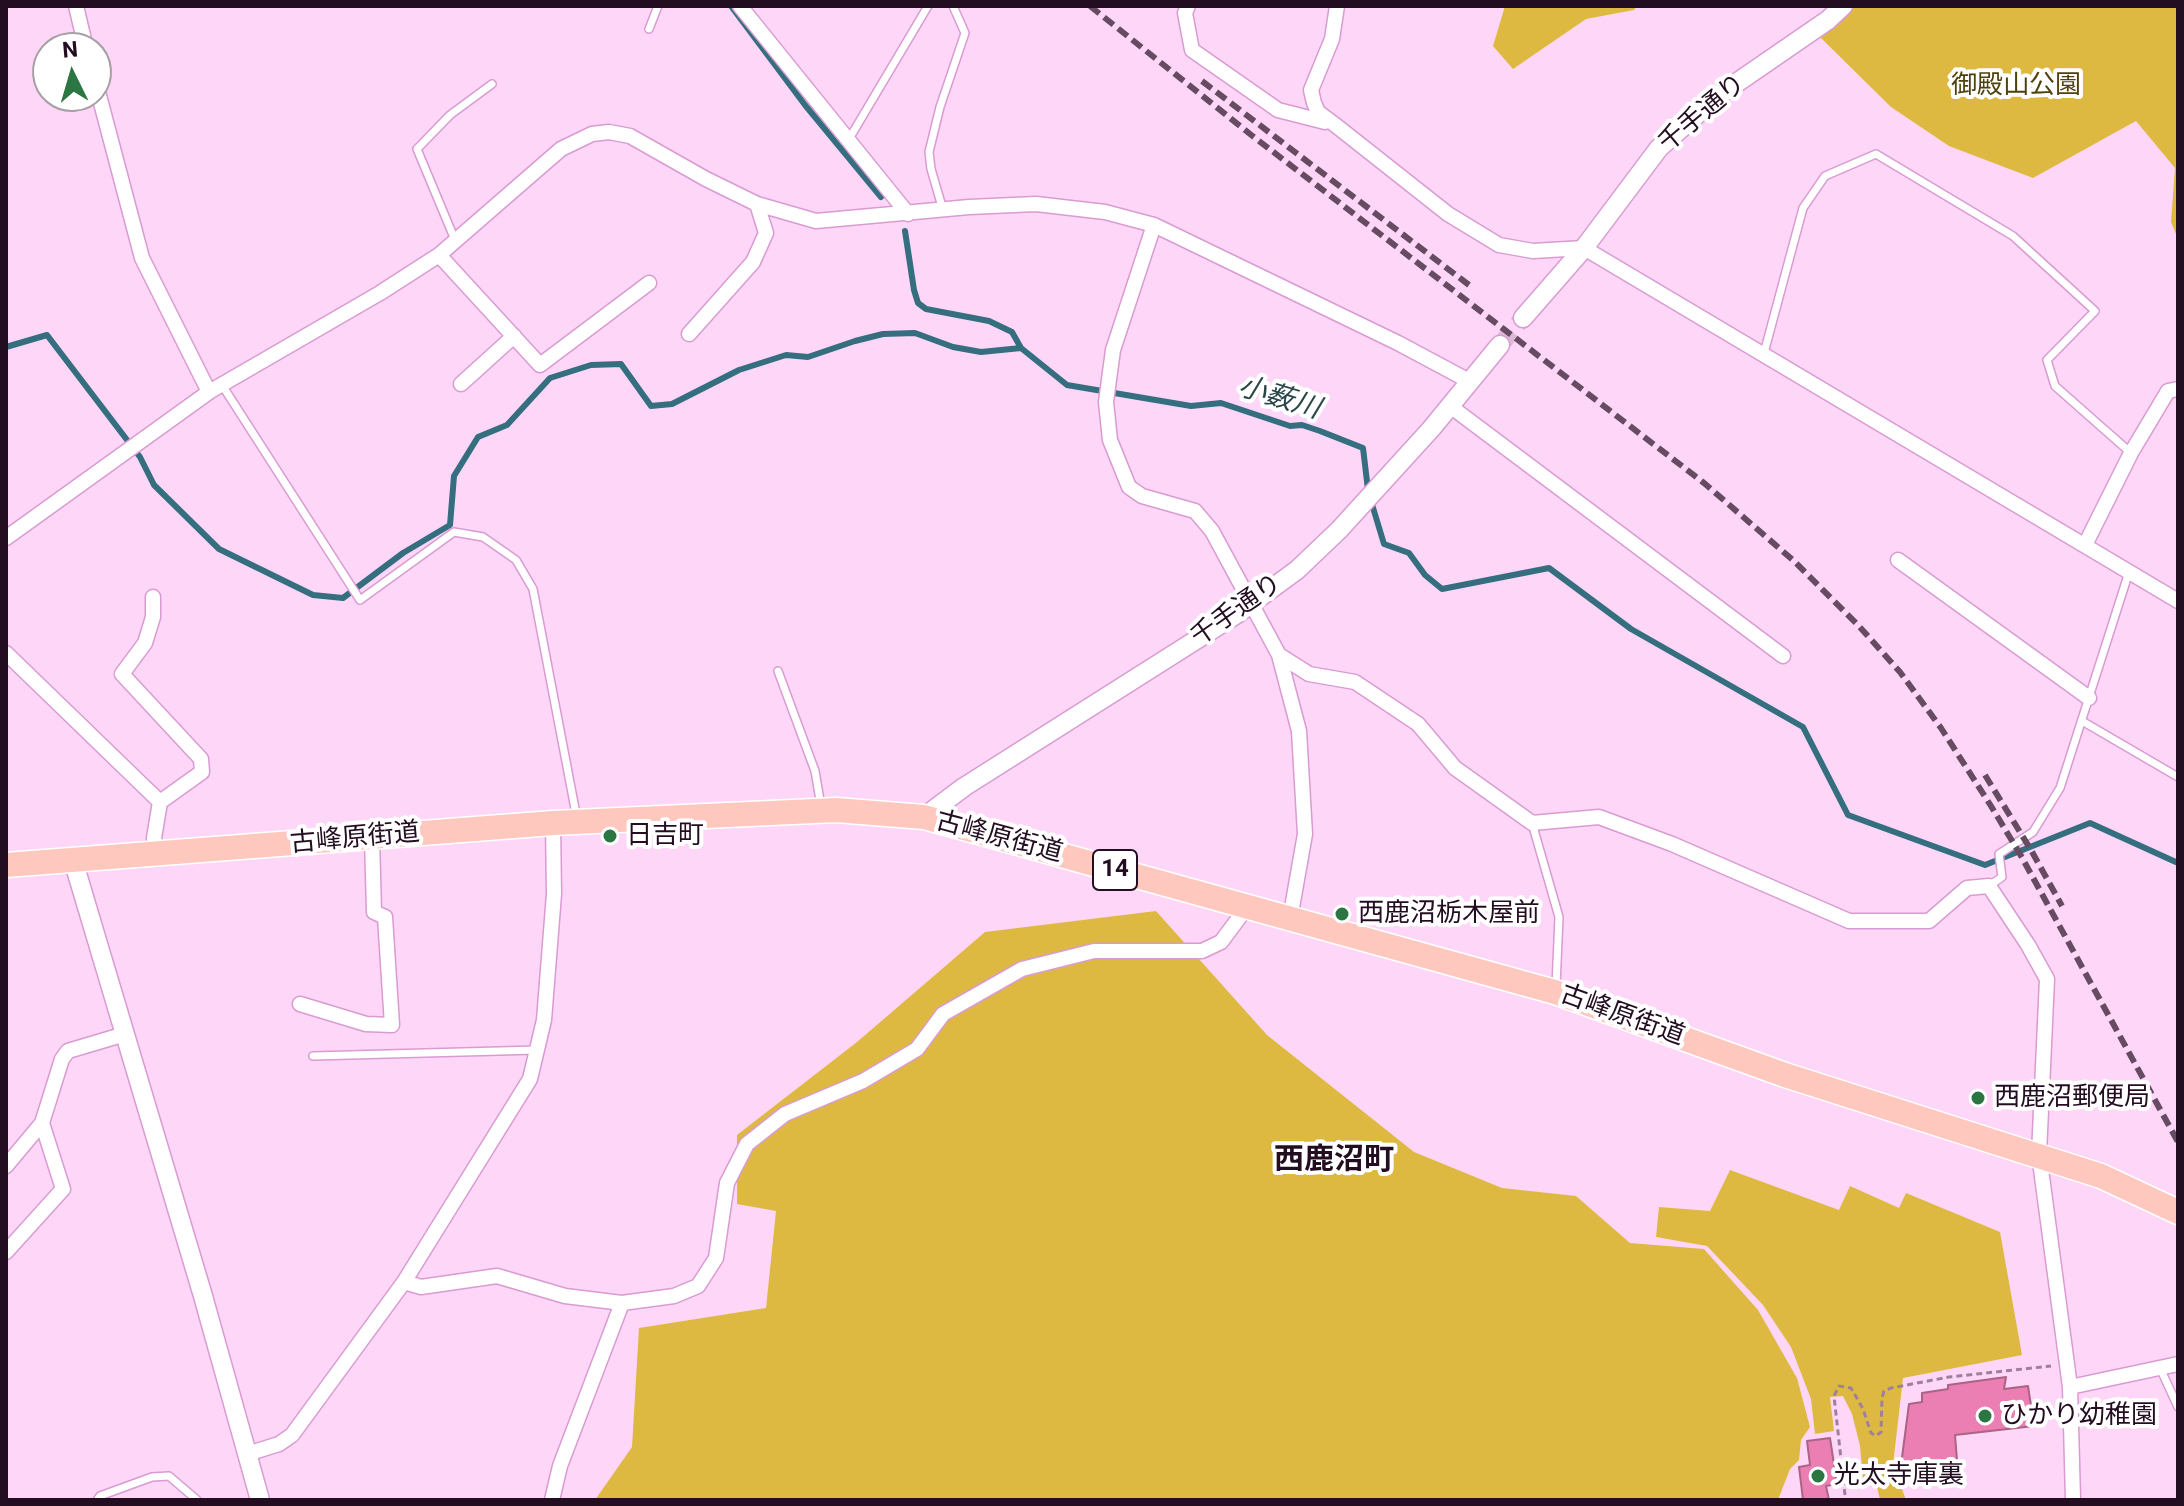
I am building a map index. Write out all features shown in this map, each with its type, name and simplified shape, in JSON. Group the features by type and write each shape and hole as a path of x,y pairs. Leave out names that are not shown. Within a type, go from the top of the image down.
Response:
{"main road":[{"name":"古峰原街道","path":"6,865 553,823 821,810 924,817 1555,992 1785,1075 2039,1154 2101,1176 2178,1212"}],"street":[{"path":"76,6 82,32"},
{"path":"740,6 908,214"},
{"path":"1188,6 1185,13 1192,50 1278,110 1337,127"},
{"path":"1337,6 1332,39 1311,90 1318,112 1448,214 1499,245 1533,251 1584,248 2178,601"},
{"name":"千手通り","path":"1523,318 1584,248 1659,148 1719,95 1828,20 1843,6"},
{"path":"103,112 142,258 215,389"},
{"path":"6,538 215,389 439,255 561,149 592,134 609,132 630,136 757,204 816,221 1036,204 1105,212 1154,225 1398,343 1471,382"},
{"path":"689,334 753,262 766,233 757,204"},
{"path":"1154,225 1113,350 1106,402 1110,440 1129,487 1142,496 1195,511 1212,531 1279,655 1299,731 1305,834 1290,919"},
{"path":"439,255 540,365 649,283"},
{"path":"461,384 514,336"},
{"name":"千手通り","path":"924,817 964,787 1225,622 1297,570 1339,530 1471,382 1500,345"},
{"path":"2085,545 2131,453 2168,391 2178,389"},
{"path":"1450,406 1783,656"},
{"path":"1898,560 2089,698"},
{"path":"153,597 153,617 145,643 122,674 201,759 202,772 160,802 154,838 157,855"},
{"path":"6,653 160,802"},
{"path":"1279,655 1302,671 1355,682 1418,724 1455,768 1532,823 1599,817 1672,844 1849,921 1929,921 1967,888 1989,886 2047,979 2039,1154 2070,1387 2073,1500"},
{"path":"247,1454 279,1444 292,1435 404,1282 530,1079 544,1020 554,894 553,823"},
{"path":"300,1004 366,1024 392,1025 385,917 374,912 372,837"},
{"path":"73,860 260,1500"},
{"path":"404,1282 421,1287 497,1276 565,1296 622,1303 674,1296 698,1286 716,1258 727,1183 747,1144 785,1114 863,1081 917,1049 943,1014 1022,969 1094,951 1202,951 1221,942 1247,907"},
{"path":"6,1166 42,1123 62,1059 68,1051 125,1034"},
{"path":"6,1252 63,1189 42,1123"},
{"path":"552,1500 560,1466 622,1303"},
{"path":"2070,1387 2178,1364"}],"lane":[{"path":"649,29 658,6"},
{"path":"848,141 928,6"},
{"path":"943,211 929,152 940,107 965,33 953,6"},
{"path":"455,240 417,149 450,115 492,84"},
{"path":"1764,353 1803,208 1825,176 1876,154 2013,236 2095,311 2047,360 2055,386 2131,453"},
{"path":"215,389 360,600 454,532 483,537 516,560 533,589 577,822"},
{"path":"1989,886 2002,877 1999,854 2033,832 2060,788 2129,572"},
{"path":"778,671 815,771 821,810"},
{"path":"2082,721 2178,777"},
{"path":"1532,823 1559,917 1555,992"},
{"path":"313,1056 537,1050"},
{"path":"2160,1368 2178,1407"},
{"path":"97,1500 100,1496 152,1477 169,1476 197,1500"}],"path":[{"path":"1845,1495 1834,1396 1839,1386 1851,1388 1863,1409 1871,1433 1876,1436 1881,1432 1884,1391 1891,1388 1949,1377 2067,1365"}],"green space":[{"path":"1505,6 1637,6 1634,10 1586,19 1513,69 1493,46"},
{"name":"御殿山公園","path":"1826,6 2178,6 2178,239 2171,222 2175,168 2136,121 2033,178 1949,146 1891,107 1821,38"},
{"path":"1156,911 1267,1035 1414,1152 1502,1188 1576,1196 1630,1243 1704,1249 1758,1310 1797,1378 1810,1427 1801,1440 1799,1460 1790,1469 1778,1500 595,1500 632,1447 639,1328 766,1308 776,1211 737,1204 737,1135 857,1042 985,932"},
{"path":"1730,1170 1839,1210 1850,1186 1899,1208 1906,1193 2000,1232 2022,1355 1903,1378 1893,1465 1906,1500 1880,1500 1875,1478 1863,1478 1860,1446 1852,1414 1843,1396 1830,1397 1834,1431 1815,1434 1811,1399 1791,1347 1763,1305 1707,1246 1656,1237 1659,1207 1710,1211"}],"building":[{"name":"ひかり幼稚園","path":"2006,1377 2004,1389 2028,1386 2034,1426 1955,1435 1957,1460 1901,1465 1909,1404 1922,1402 1922,1393 1948,1389 1948,1385"},
{"name":"光太寺庫裏","path":"1830,1438 1837,1484 1826,1486 1829,1500 1803,1500 1799,1467 1810,1465 1807,1441"}],"waterway":[{"path":"731,6 805,105 881,197"},
{"name":"小薮川","path":"905,231 914,290 918,303 926,309 989,321 1012,332 1021,348 1067,385 1191,406 1221,403 1290,426 1302,425 1363,448 1368,490"},
{"path":"6,347 47,335 140,457 154,485 219,549 313,595 343,598 403,553 450,525 454,476 478,437 507,425 550,378 591,365 621,364 651,406 672,404 739,370 786,355 808,357 883,334 915,333 953,347 981,352 1021,348"},
{"path":"1371,501 1384,544 1409,553 1425,575 1442,589 1549,568 1631,629 1803,727 1848,815 1985,865 2090,823 2178,863"}],"tunnel":[{"path":"1500,345 1523,318"}],"railway":[{"path":"1090,6 1250,134 1704,483 1794,561 1858,625 1900,672 1941,728 1991,806 2178,1142"},
{"path":"1202,81 1469,285"},
{"path":"1985,775 2062,906"}],"place":[{"name":"日吉町","path":"610,836"},
{"name":"西鹿沼栃木屋前","path":"1342,914"},
{"name":"西鹿沼郵便局","path":"1978,1098"},
{"name":"ひかり幼稚園","path":"1985,1416"},
{"name":"光太寺庫裏","path":"1818,1476"}],"district":[{"name":"西鹿沼町","path":"1334,1161"}]}
